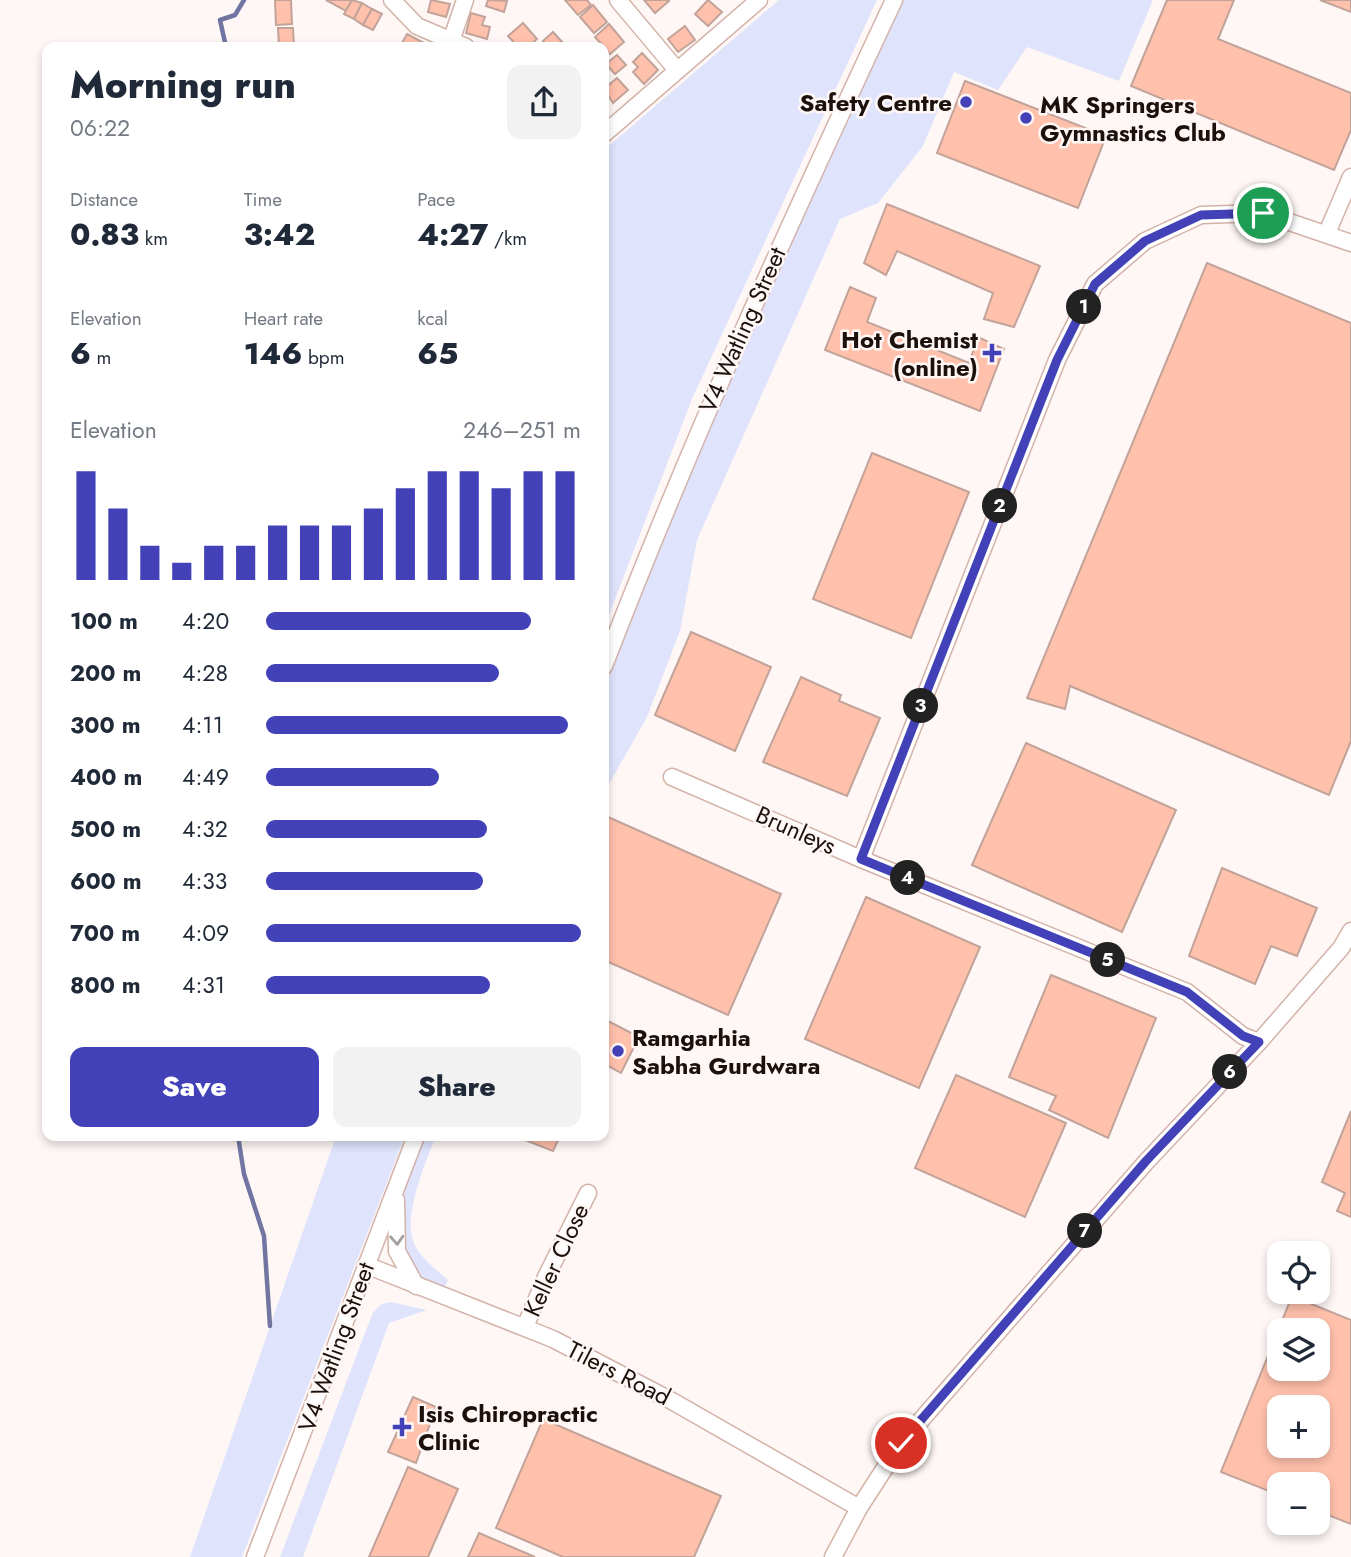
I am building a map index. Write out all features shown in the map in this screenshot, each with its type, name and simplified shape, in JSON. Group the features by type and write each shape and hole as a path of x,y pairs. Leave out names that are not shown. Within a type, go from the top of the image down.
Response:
{"street":[{"path":"392,0 417,26 450,42"},
{"path":"457,42 465,0"},
{"path":"618,0 676,69"},
{"path":"609,129 758,0"},
{"name":"V4 Watling Street","path":"609,653 671,491 774,255 894,0"},
{"path":"1328,233 1351,177"},
{"path":"861,859 1057,360 1095,284 1145,241 1201,215 1263,213 1351,243"},
{"name":"Brunleys","path":"672,776 861,859 1187,992 1243,1036 1259,1042"},
{"path":"833,1557 859,1508 901,1443 1146,1161 1346,951 1351,931"},
{"name":"V4 Watling Street","path":"255,1557 414,1141"},
{"path":"396,1190 397,1251 416,1286"},
{"name":"Keller Close","path":"525,1327 545,1277 588,1193"},
{"name":"Tilers Road","path":"366,1265 525,1327 673,1401 859,1508"}],"shaded area":[{"path":"779,0 877,0 692,399 609,615 609,146"},
{"path":"894,0 1153,0 1119,81 1027,47 998,90 954,72 923,146 878,203 840,219 697,540 680,631 647,717 609,784 609,655"},
{"path":"334,1141 403,1141 242,1557 190,1557"},
{"path":"414,1141 434,1141 413,1204 411,1232 420,1254 448,1280 441,1295 416,1286 397,1251 396,1190"},
{"path":"391,1302 427,1310 389,1323 303,1557 280,1557 373,1312 382,1304"}],"building":[{"path":"275,0 291,0 292,24 276,25"},
{"path":"326,0 352,0 346,11"},
{"path":"352,0 362,3 354,19 344,14"},
{"path":"431,0 450,4 446,17 428,12"},
{"path":"488,0 507,1 504,12 486,6"},
{"path":"565,0 587,0 591,5 578,15"},
{"path":"644,0 668,0 669,1 655,13"},
{"path":"708,0 722,12 708,26 695,14"},
{"path":"1167,0 1234,0 1218,39 1351,93 1351,130 1334,170 1131,86"},
{"path":"1320,0 1351,0 1351,12"},
{"path":"362,3 372,9 363,25 354,19"},
{"path":"593,5 607,22 594,33 580,17"},
{"path":"372,9 382,14 373,30 363,25"},
{"path":"471,13 485,17 482,25 490,27 487,39 466,33"},
{"path":"523,23 537,39 534,42 513,42 508,36"},
{"path":"609,24 624,42 610,54 609,42 599,42 595,37"},
{"path":"685,26 695,40 678,52 668,39"},
{"path":"278,28 293,28 294,42 279,42"},
{"path":"553,32 562,42 544,42"},
{"path":"407,34 422,42 403,42"},
{"path":"642,53 658,70 644,84 633,72 638,67 633,62"},
{"path":"617,55 626,65 615,74 609,67 609,62"},
{"path":"617,78 628,90 613,103 609,97 609,85"},
{"path":"965,81 1106,136 1078,208 937,153"},
{"path":"887,204 1040,266 1014,327 984,319 993,293 897,251 886,275 864,263"},
{"path":"1207,263 1351,323 1351,741 1329,795 1070,686 1065,709 1027,698"},
{"path":"850,287 876,298 867,322 969,363 978,337 1004,349 980,411 825,350"},
{"path":"872,453 969,492 911,638 813,599"},
{"path":"691,632 771,667 735,751 655,715"},
{"path":"801,677 841,695 839,701 880,718 847,796 763,762"},
{"path":"1026,743 1176,810 1122,932 972,865"},
{"path":"609,817 781,894 728,1015 609,962"},
{"path":"1222,868 1317,908 1297,956 1271,946 1255,984 1189,956"},
{"path":"866,897 980,947 919,1088 805,1039"},
{"path":"1051,975 1156,1018 1108,1138 1049,1110 1056,1096 1009,1077"},
{"name":"Ramgarhia Sabha Gurdwara","path":"609,1022 639,1037 621,1073 609,1067"},
{"path":"956,1075 1066,1123 1025,1217 915,1168"},
{"path":"1351,1111 1351,1217 1337,1211 1345,1193 1322,1182"},
{"path":"528,1141 558,1141 553,1151"},
{"path":"1289,1304 1312,1304 1351,1320 1351,1524 1330,1516 1330,1472 1267,1472 1267,1490 1221,1472 1267,1358 1267,1381 1330,1381 1330,1318 1283,1318"},
{"path":"413,1397 436,1407 416,1463 388,1452"},
{"path":"543,1419 721,1496 694,1557 563,1557 496,1528"},
{"path":"408,1467 458,1489 428,1557 369,1557"},
{"path":"479,1533 535,1557 468,1557"}],"waterway":[{"path":"225,42 220,20 235,15 244,0"},
{"path":"239,1141 244,1174 264,1236 270,1326"}],"place":[{"name":"Safety Centre","path":"966,102"},
{"name":"MK Springers Gymnastics Club","path":"1026,118"},
{"name":"Hot Chemist (online)","path":"992,353"},
{"name":"Ramgarhia Sabha Gurdwara","path":"618,1051"},
{"name":"Isis Chiropractic Clinic","path":"402,1427"}],"route":[{"path":"901,1443 1146,1161 1259,1042 1243,1036 1187,992 861,859 1057,360 1095,284 1145,241 1201,215 1263,213"}]}
